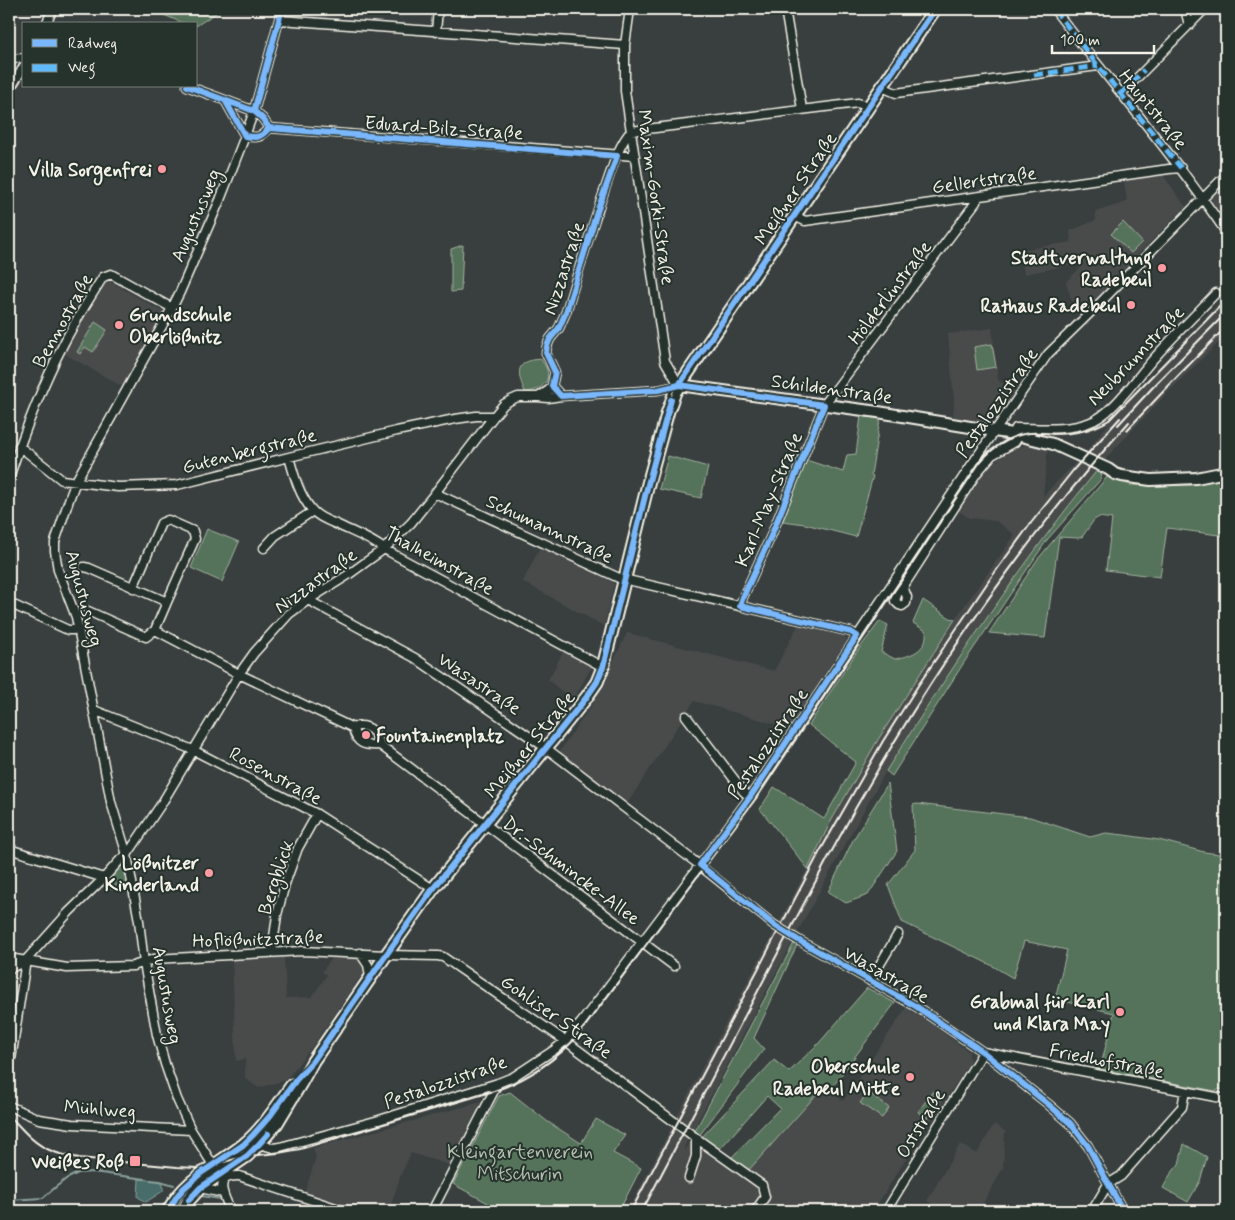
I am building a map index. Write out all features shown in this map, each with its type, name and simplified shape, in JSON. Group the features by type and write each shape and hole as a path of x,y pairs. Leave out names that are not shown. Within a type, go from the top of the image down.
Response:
{"main road":[{"name":"Meißner Straße","path":"183,1211 189,1200 200,1188 247,1156 277,1123 313,1061 433,889 597,682 604,668 648,484 672,400 680,385 935,9"},
{"name":"Meißner Straße","path":"168,1211 184,1188 253,1135 313,1061"}],"street":[{"path":"47,22 53,9"},
{"name":"Augustusweg","path":"213,1165 190,1130 177,1099 157,1035 144,963 140,921 127,855 111,802 79,630 58,570 55,542 76,481 172,308 220,200 254,111 282,9"},
{"path":"436,32 438,9"},
{"name":"Maxim-Gorki-Straße","path":"630,9 625,45 625,90 665,361 680,385"},
{"path":"785,9 802,109"},
{"name":"Hauptstraße","path":"1054,9 1181,168 1226,232"},
{"path":"1185,9 1189,25"},
{"path":"1121,94 1205,9"},
{"path":"280,20 625,45"},
{"path":"9,59 22,58"},
{"path":"882,87 896,93 1098,66"},
{"path":"9,91 22,69"},
{"path":"192,88 225,100 254,111 269,128 256,138 245,136 225,100"},
{"path":"631,131 858,103 868,107"},
{"name":"Eduard-Bilz-Straße","path":"269,128 635,156"},
{"name":"Nizzastraße","path":"552,386 555,372 546,353 547,346 559,328 566,312 596,212 617,156 631,131"},
{"name":"Gellertstraße","path":"794,216 805,221 1181,168"},
{"name":"Pestalozzistraße","path":"259,1144 273,1148 280,1147 379,1120 498,1083 526,1069 565,1041 581,1023 750,797 856,636 1048,354 1226,174"},
{"name":"Hölderlinstraße","path":"824,405 978,197"},
{"name":"Bennostraße","path":"9,478 19,446 63,344 103,277 111,274 172,308"},
{"name":"Neubrunnstraße","path":"903,588 976,474 992,455 1015,442 1016,435 1014,431 1016,428 1061,427 1090,423 1104,415 1155,357 1216,293"},
{"path":"538,397 548,398 658,390 680,385"},
{"name":"Schildenstraße","path":"680,385 878,412 1016,435 1053,444 1122,476 1152,480 1196,478 1226,472"},
{"path":"538,397 552,386 561,396"},
{"name":"Nizzastraße","path":"26,960 68,912 104,878 120,859 127,855 162,803 239,674 254,653 289,614 384,549 411,523 504,404 518,397 538,397"},
{"name":"Karl-May-Straße","path":"740,606 771,536 824,405"},
{"name":"Gutenbergstraße","path":"19,446 62,480 118,487 177,485 289,456 455,419 494,416"},
{"path":"980,429 986,444"},
{"name":"Thalheimstraße","path":"289,456 301,493 313,511 327,520 375,542 384,549 604,668"},
{"name":"Schumannstraße","path":"435,493 618,578 851,632 856,636"},
{"path":"264,548 276,536 313,511"},
{"path":"133,588 161,524 168,520 193,531 195,539 155,630"},
{"name":"Augustusweg","path":"84,567 167,602"},
{"name":"Wasastraße","path":"308,600 414,658 546,748 774,925 916,1007 982,1052 1070,1123 1088,1146 1123,1211"},
{"path":"9,603 68,630 79,630"},
{"name":"Augustusweg","path":"88,611 146,637 155,630"},
{"name":"Dr.-Schmincke-Allee","path":"155,630 239,674 353,728 363,726 370,728 377,735 380,745 674,966"},
{"name":"Rosenstraße","path":"94,710 194,750 317,814 433,889"},
{"path":"686,716 744,792 750,797"},
{"name":"Dr.-Schmincke-Allee","path":"353,728 356,738 361,743 370,746 380,745"},
{"name":"Bergblick","path":"272,952 277,915 285,884 298,848 317,814"},
{"path":"9,849 104,878"},
{"name":"Wasastraße","path":"870,980 898,934"},
{"name":"Hoflößnitzstraße","path":"9,958 67,968 133,966 154,959 272,952 302,951 386,955"},
{"path":"360,953 368,964 370,977"},
{"name":"Gohliser Straße","path":"386,955 443,957 565,1041 762,1185 765,1197 755,1211"},
{"path":"9,969 26,960"},
{"path":"9,1073 26,960"},
{"name":"Friedhofstraße","path":"982,1052 1226,1099"},
{"name":"Oststraße","path":"886,1211 982,1052"},
{"path":"432,1211 498,1083"},
{"path":"1092,1211 1108,1184 1121,1176 1182,1107 1185,1091"},
{"name":"Mühlweg","path":"9,1106 39,1119 72,1124 190,1130"},
{"path":"689,1178 696,1156 696,1138"},
{"path":"231,1211 223,1193 222,1185 231,1176 239,1176 345,1211"},
{"path":"200,1188 223,1193"}],"shaded area":[{"path":"1163,175 1186,207 1083,312 1071,299 1066,282 1080,268 1077,264 1024,274 1020,250 1071,242 1070,231 1096,220 1095,212 1127,202 1124,181"},
{"path":"1226,180 1226,223 1212,203 1212,193"},
{"name":"Grundschule Oberlößnitz","path":"109,281 165,313 123,387 65,354 72,337 99,291"},
{"path":"1226,297 1226,335 1168,392 1109,455 1070,503 1000,597 934,695 886,771 853,830 684,1147 685,1151 694,1133 747,1171 825,1085 843,1101 906,1008 969,1052 970,1062 873,1211 628,1211 830,823 879,738 955,619 1015,535 996,521 969,518 957,510 986,468 1007,452 1027,444 1048,448 1043,496 1087,451 1109,423 1085,433 1085,429 1096,426 1121,407"},
{"path":"992,328 998,380 1014,391 1003,409 991,419 982,423 953,419 954,400 948,334"},
{"path":"540,547 614,584 604,626 523,582"},
{"path":"798,625 845,636 847,640 789,728 694,701 627,804 559,752 592,705 627,633 774,671"},
{"path":"563,652 589,665 591,668 573,701 548,680"},
{"path":"284,957 286,998 312,997 327,975 322,972 332,957 354,957 361,961 363,973 314,1044 286,1080 258,1088 245,1078 245,1059 236,1061 232,959"},
{"path":"481,1102 449,1165 411,1153 400,1177 389,1211 367,1211 305,1192 316,1157 313,1148"},
{"path":"994,1124 1005,1131 1003,1168 979,1211 945,1211 927,1201 960,1144 977,1154"}],"green space":[{"path":"150,9 222,9 198,25 198,22 180,22"},
{"path":"1123,222 1142,242 1131,253 1111,234"},
{"path":"463,245 461,291 451,292 451,249"},
{"path":"95,322 107,330 93,352 85,347 80,354 77,352"},
{"path":"992,344 996,367 977,370 974,347"},
{"path":"541,359 547,370 547,379 538,389 525,392 520,375 521,367 530,360"},
{"path":"861,416 880,419 871,475 873,476 856,537 805,524 783,521 806,460 843,472 847,455 856,454"},
{"path":"668,456 708,467 701,498 659,489"},
{"path":"1098,469 1102,472 1101,479 1047,540 963,664 892,776 886,771 936,693 1014,579"},
{"path":"1107,477 1130,485 1154,486 1190,485 1226,479 1226,536 1167,528 1160,577 1106,570 1112,519 1099,517 1094,520 1082,537 1059,537 1045,638 989,633 1037,560"},
{"path":"207,529 239,542 222,582 191,568"},
{"path":"923,600 950,618 955,619 879,738 830,823 808,869 760,809 774,787 824,819 856,762 809,725 856,653 880,621 888,625 881,652 895,659 912,654 921,648 926,638 926,631 913,623"},
{"path":"888,783 897,851 868,895 846,903 828,892 853,840"},
{"path":"913,805 1030,817 1090,837 1106,833 1124,835 1159,840 1204,852 1226,855 1226,1090 1219,1089 1216,1091 1100,1069 1114,1013 1055,999 1067,950 1024,941 1013,978 991,965 902,922 888,885 915,850"},
{"path":"121,866 126,867 130,888 116,885 114,890 102,886"},
{"path":"794,943 797,945 754,1038 764,1049 699,1136 694,1133"},
{"path":"867,988 895,1003 830,1090 825,1085 747,1172 730,1159 780,1108 767,1096 718,1151 701,1138 774,1060 789,1072 819,1043"},
{"path":"933,1091 942,1098 927,1118 918,1112"},
{"name":"Kleingartenverein Mitschurin","path":"510,1092 548,1122 581,1143 596,1119 625,1135 613,1153 641,1168 619,1211 485,1211 488,1203 453,1184 499,1096"},
{"path":"868,1092 889,1108 882,1118 860,1103"},
{"path":"1184,1144 1207,1157 1200,1181 1188,1202 1163,1188 1179,1164"}],"water":[{"path":"139,1179 160,1181 163,1184 163,1191 146,1202 138,1197"}],"waterway":[{"path":"9,1200 43,1198 66,1179 78,1173 93,1172 145,1179"},
{"path":"150,1180 174,1185"},
{"path":"201,1196 221,1199"},
{"path":"246,1207 255,1211"}],"tram line":[{"path":"173,1211 195,1183 248,1145 268,1124 432,888 586,696 595,682 602,667 652,464 666,410 673,392 933,9"}],"railway":[{"path":"9,1116 36,1142 60,1154 79,1158 197,1168 247,1156 300,1149 494,1091 518,1081 541,1068 580,1033 760,793 980,462 990,451 1016,436 1033,433 1075,432 1096,427 1109,420 1226,300"},
{"path":"1118,425 1226,313"},
{"path":"1127,430 1226,327"},
{"path":"631,1211 819,853 883,741 990,579 1031,523 1075,468 1120,418"},
{"path":"642,1211 828,858 860,800 929,686 1004,577 1044,524 1129,422"}],"marked path":[{"path":"1054,9 1181,168"},
{"path":"1034,75 1098,66"},
{"path":"1121,94 1144,70"}],"cycle path":[{"path":"254,111 282,9"},
{"path":"679,385 935,9"},
{"path":"192,88 254,111 269,128"},
{"path":"225,100 245,136 258,136 264,134 269,128"},
{"path":"269,128 617,156 597,212 566,312 559,328 547,346 546,353 555,372 552,386 561,396 658,390 679,385 824,405 771,536 740,606 851,632 857,636 750,797 700,865 774,925 917,1007 983,1052 1048,1104 1070,1123 1088,1146 1123,1211"},
{"path":"168,1211 184,1188 201,1173 243,1145 270,1116 296,1080 313,1061 433,889 597,682 603,667 647,488 671,400"},
{"path":"189,1200 200,1188 247,1156 268,1134"}],"place":[{"name":"Villa Sorgenfrei","path":"162,169"},
{"name":"Stadtverwaltung Radebeul","path":"1162,268"},
{"name":"Rathaus Radebeul","path":"1131,305"},
{"name":"Grundschule Oberlößnitz","path":"119,325"},
{"name":"Fountainenplatz","path":"366,735"},
{"name":"Lößnitzer Kinderland","path":"209,873"},
{"name":"Grabmal für Karl und Klara May","path":"1120,1012"},
{"name":"Oberschule Radebeul Mitte","path":"910,1077"},
{"name":"Weißes Roß","path":"135,1161"}]}
